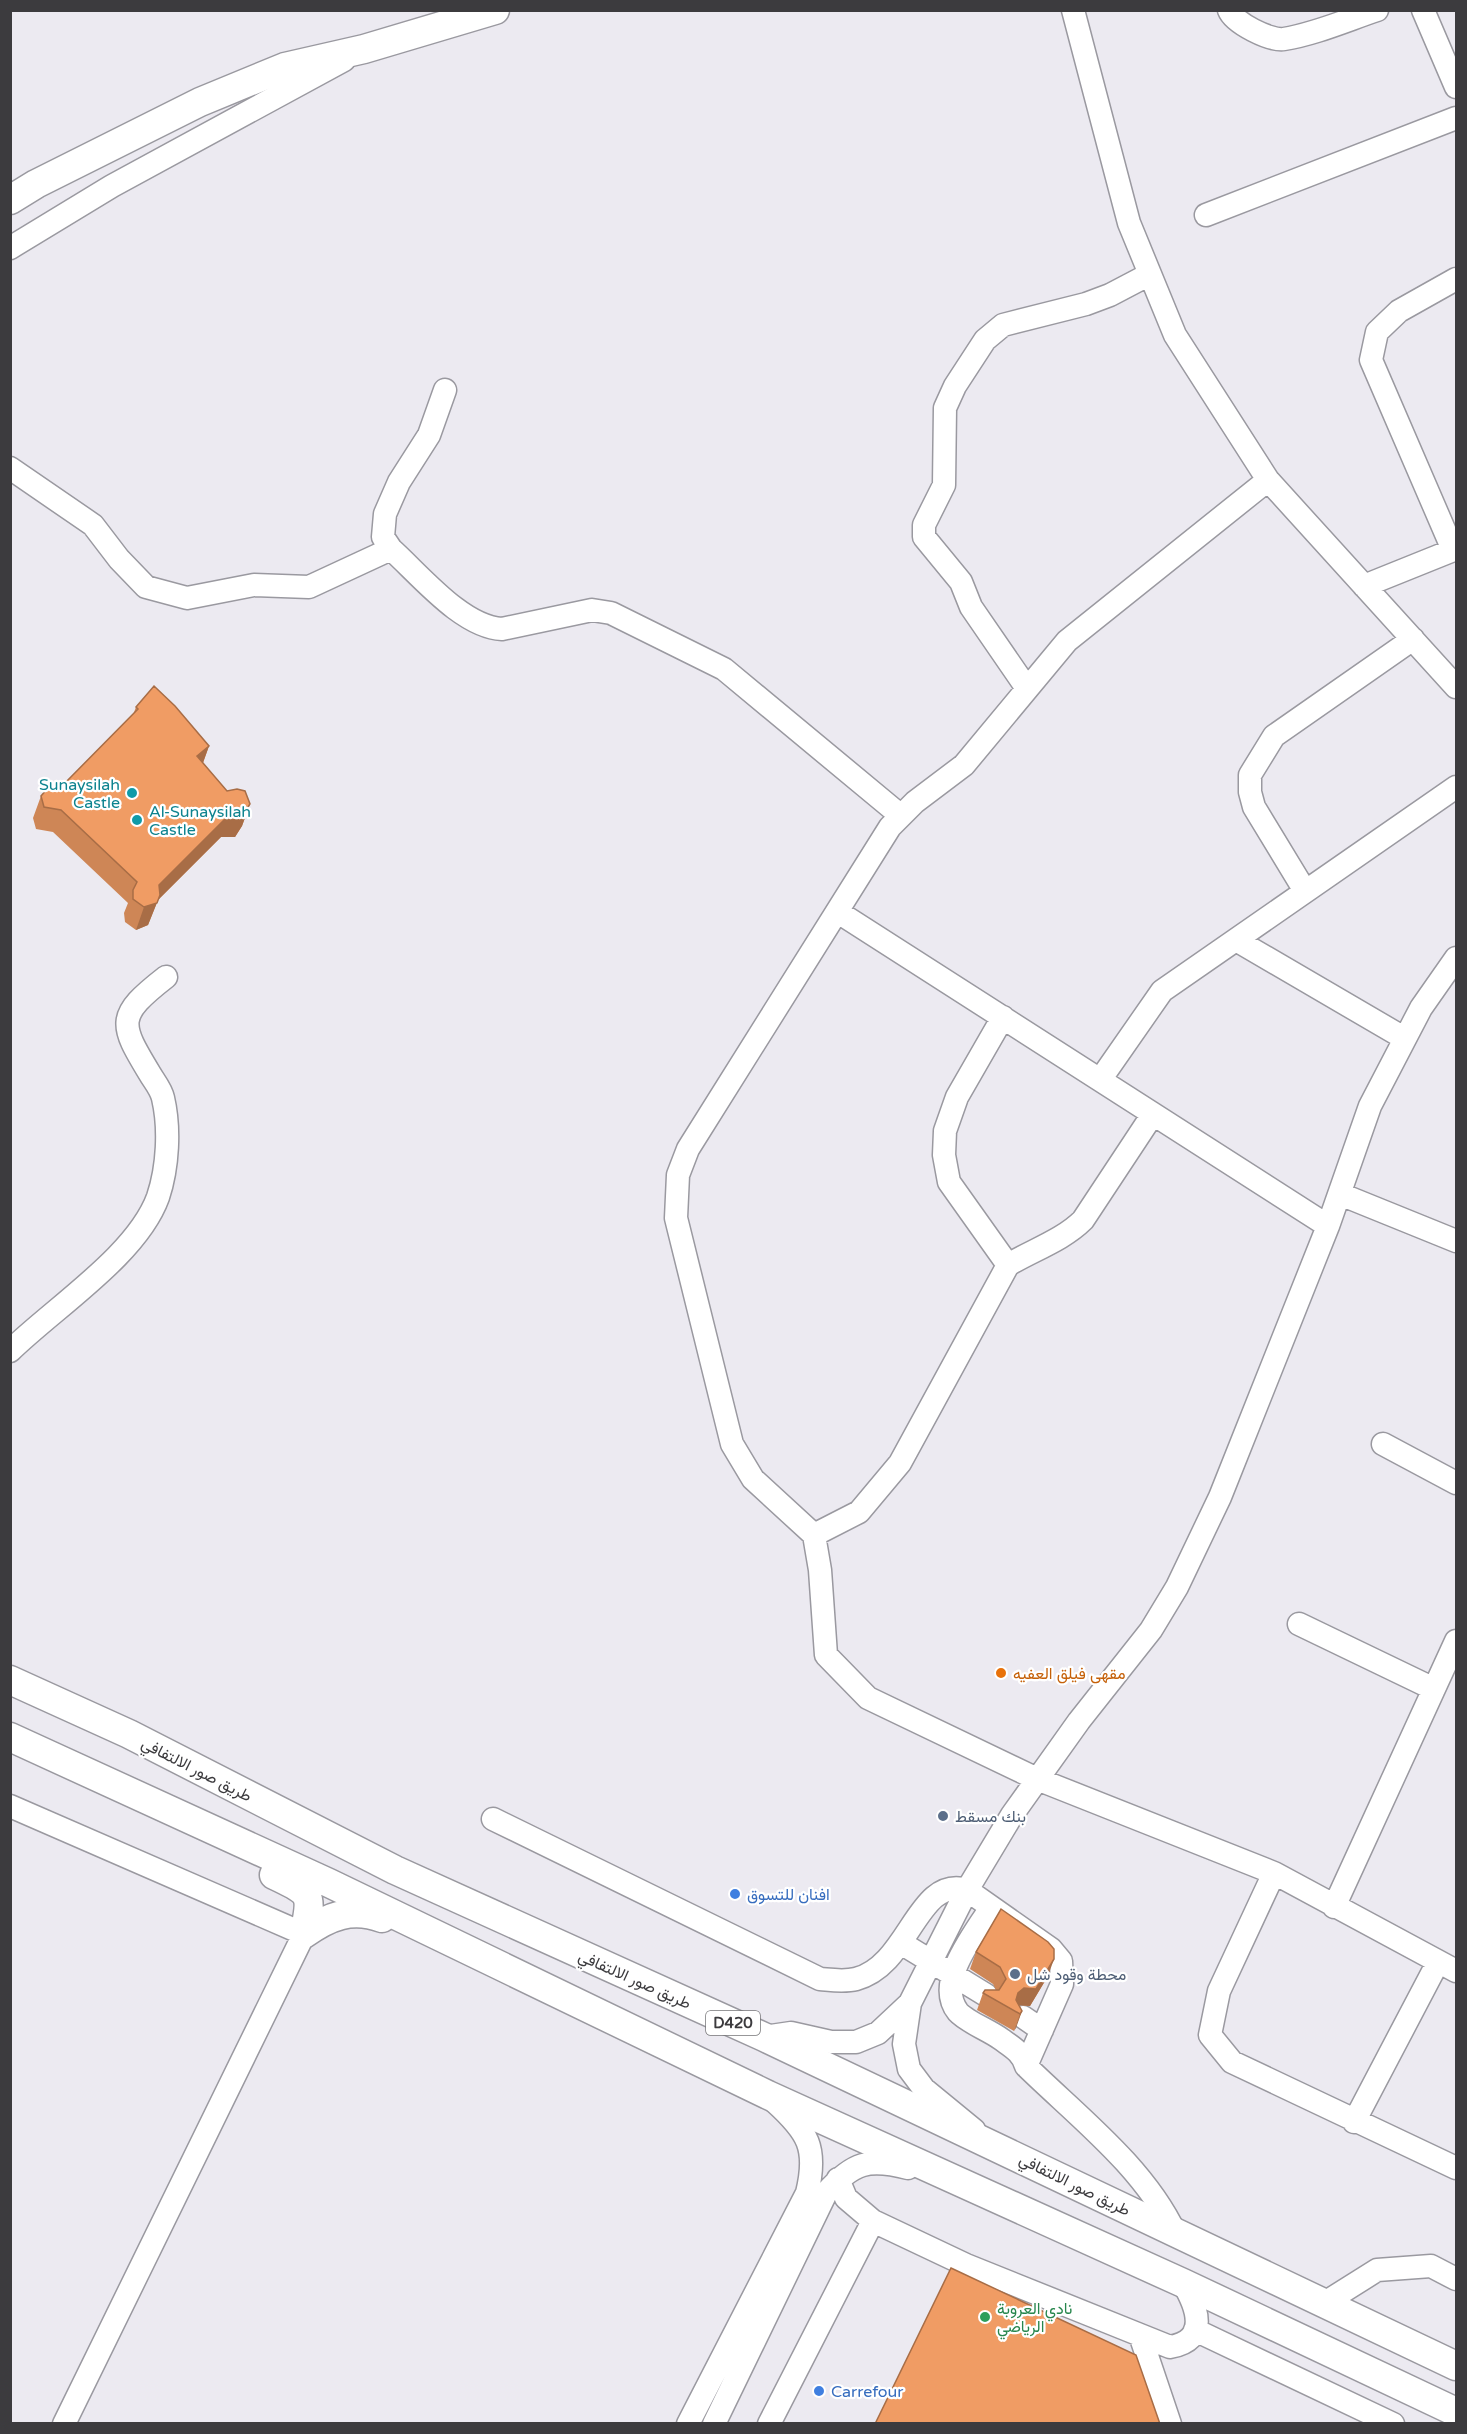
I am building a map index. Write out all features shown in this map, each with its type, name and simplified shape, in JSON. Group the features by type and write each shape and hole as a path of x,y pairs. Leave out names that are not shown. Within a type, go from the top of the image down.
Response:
{"main road":[{"path":"10,200 36,184 200,102 285,67 364,49 495,10"},
{"name":"طريق صور الالتفافي","path":"10,1680 129,1734 395,1870 764,2037 1456,2366"},
{"path":"10,1737 156,1803 768,2095 1183,2283 1456,2412"},
{"path":"156,1803 188,1831 302,1888 310,1905 304,1934"},
{"path":"304,1934 324,1919 336,1914 371,1914 449,1942"}],"street":[{"path":"1073,10 1129,223 1175,335 1268,480 1456,687"},
{"path":"1229,10 1231,17 1251,29 1282,39 1377,10"},
{"path":"1423,10 1456,87"},
{"path":"10,248 112,186 364,49"},
{"path":"1206,215 1456,118"},
{"path":"1026,687 971,607 961,582 924,537 924,525 944,485 945,408 955,386 985,340 1003,325 1086,304 1110,295 1150,274"},
{"path":"1364,586 1455,550 1371,360 1377,332 1399,311 1456,279"},
{"path":"445,390 429,435 399,482 385,514 383,537 391,549 468,619 488,628 502,629 592,610 611,613 724,669 900,815"},
{"path":"10,468 93,525 119,559 146,587 187,598 254,585 309,587 391,549"},
{"path":"1268,480 1067,641 1026,687 964,765 900,815 880,840 838,912 688,1149 678,1175 675,1204 679,1232 732,1444 753,1479 814,1535 820,1570 826,1655 868,1698 1037,1779 1274,1873 1447,1966 1354,2122"},
{"path":"1305,891 1254,807 1250,792 1250,775 1274,736 1413,639"},
{"path":"1100,1080 1162,991 1456,787"},
{"path":"838,912 1329,1226"},
{"path":"1236,940 1404,1038"},
{"path":"987,2142 924,2089 909,2068 904,2044 910,2003 968,1890 1037,1779 1151,1630 1177,1587 1220,1497 1329,1226 1370,1106 1421,1008 1456,958"},
{"path":"10,1351 139,1233 158,1197 168,1149 163,1096 127,1036 128,1016 146,992 165,977"},
{"path":"1003,1017 957,1097 945,1131 944,1155 949,1182 1008,1265"},
{"path":"814,1535 859,1512 900,1463 1008,1265 1036,1248 1072,1232 1083,1220 1153,1114"},
{"path":"1340,1194 1454,1233"},
{"path":"1383,1444 1456,1483"},
{"path":"1299,1624 1434,1689"},
{"path":"1334,1907 1456,1641"},
{"path":"10,1806 304,1934 64,2424"},
{"path":"493,1820 820,1979 839,1981 857,1978 875,1971 890,1959 937,1893 951,1887 968,1890 1056,1954 1064,1976 1051,1988 1042,2030 1026,2066"},
{"path":"1274,1873 1219,1991 1210,2035 1232,2062 1354,2122 1456,2168"},
{"path":"991,1907 952,1974 949,1987 952,2001 969,2021 977,2037 1013,2064 1026,2066 1141,2179 1166,2213 1174,2233"},
{"path":"901,1943 986,1995"},
{"path":"764,2037 791,2033 831,2042 855,2042 878,2033 910,2003"},
{"path":"1023,2017 1042,2030"},
{"path":"688,2424 794,2221 807,2193 812,2173 811,2146 790,2115 768,2095"},
{"path":"714,2424 826,2193 838,2179 864,2164 880,2161 972,2186"},
{"path":"838,2179 846,2198 873,2221 966,2265 1170,2348 1181,2345 1195,2330 1196,2305 1183,2283"},
{"path":"769,2424 873,2221"},
{"path":"1323,2304 1377,2270 1431,2266 1456,2279"},
{"path":"1195,2330 1393,2424"},
{"path":"1140,2335 1170,2424"}],"building":[{"name":"Al-Sunaysilah Castle","path":"154,686 175,706 209,746 197,756 227,791 237,789 245,791 250,804 243,814 229,815 159,885 160,895 157,903 144,907 133,899 133,890 137,882 61,810 44,807 41,796 48,788 61,787 138,709 136,707"},
{"path":"1001,1909 1048,1942 1054,1949 1054,1959 1036,1989 1024,1988 1018,1993 1016,2000 1022,2011 1020,2014 983,1993 985,1990 999,1990 1006,1979 1000,1967 976,1952"},
{"name":"نادي العروبة الرياضي","path":"951,2268 1136,2355 1160,2424 875,2424"}],"place":[{"name":"Sunaysilah Castle","path":"132,793"},
{"name":"Al-Sunaysilah Castle","path":"137,820"},
{"name":"مقهى فيلق العفيه","path":"1001,1673"},
{"name":"بنك مسقط","path":"943,1816"},
{"name":"افنان للتسوق","path":"735,1894"},
{"name":"محطة وقود شل","path":"1015,1974"},
{"name":"نادي العروبة الرياضي","path":"985,2317"},
{"name":"Carrefour","path":"819,2391"}]}
